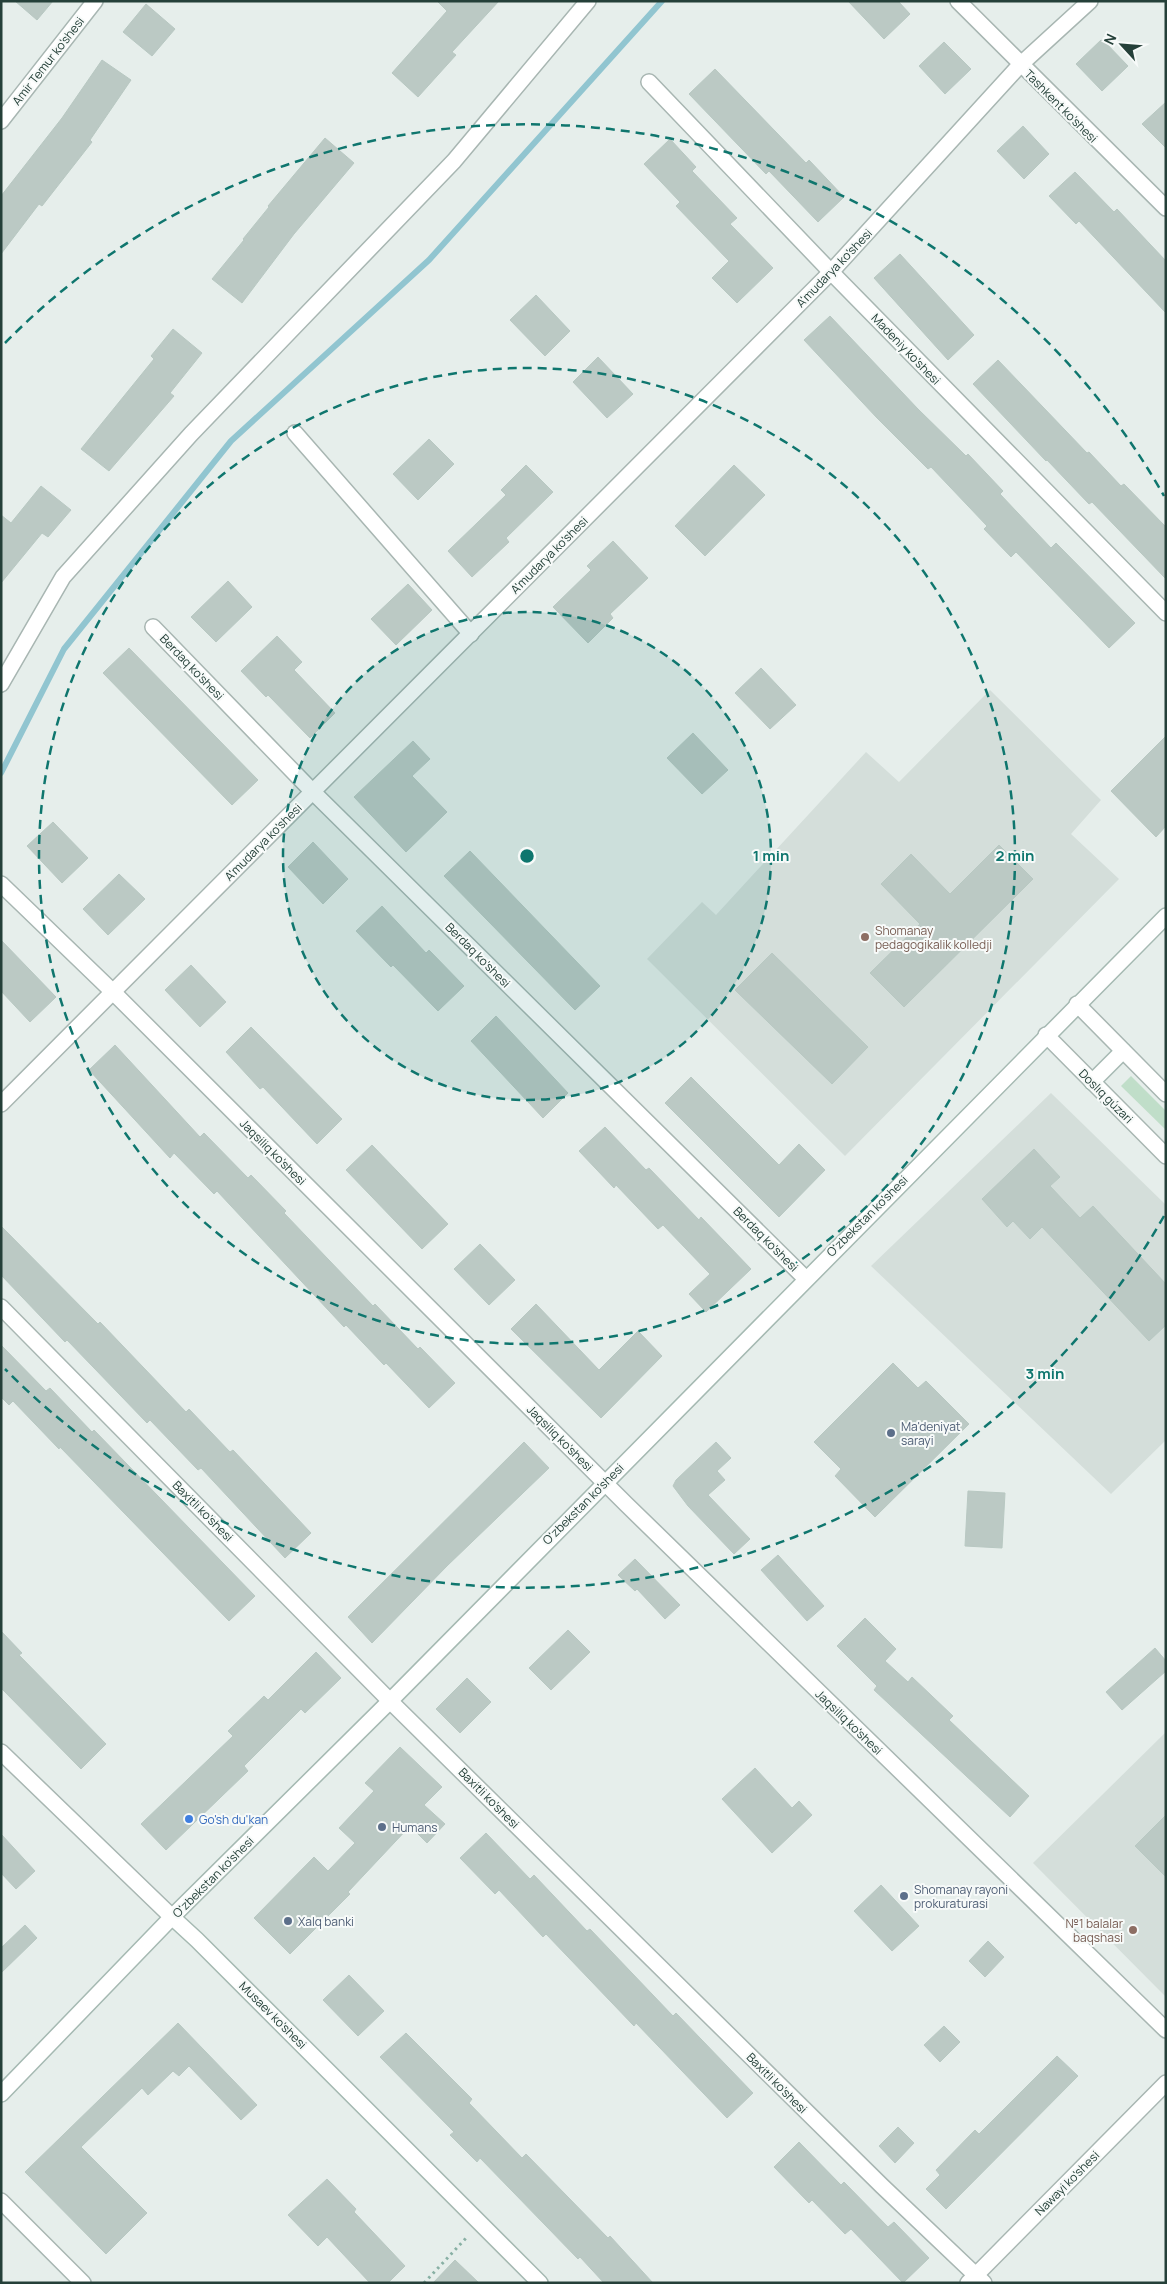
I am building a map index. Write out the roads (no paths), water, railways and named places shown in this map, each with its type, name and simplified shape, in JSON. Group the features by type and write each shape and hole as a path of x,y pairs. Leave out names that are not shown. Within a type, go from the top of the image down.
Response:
{"street":[{"name":"Amir Temur ko'shesi","path":"1,121 95,1"},
{"path":"1,684 63,577 191,434 454,161 588,1"},
{"name":"Tashkent ko'shesi","path":"958,1 1020,66 1166,208"},
{"name":"A'mudarya ko'shesi","path":"1,1104 831,272 1020,66 1090,1"},
{"name":"Madeniy ko'shesi","path":"650,82 831,272 1166,613"},
{"path":"295,433 471,634"},
{"name":"Berdaq ko'shesi","path":"153,627 314,792 806,1279"},
{"name":"Jaqsiliq ko'shesi","path":"1,884 113,992 605,1482 1166,2030"},
{"name":"O'zbekstan ko'shesi","path":"1,2094 172,1917 390,1701 1046,1035 1166,916"},
{"path":"1077,1004 1166,1094"},
{"name":"Doslıq gúzari","path":"1046,1035 1166,1156"},
{"path":"1092,1082 1123,1051"},
{"name":"Baxitli ko'shesi","path":"1,1307 390,1701 976,2280"},
{"name":"Musaev ko'shesi","path":"1,1752 198,1940 540,2283"},
{"name":"Nawayi ko'shesi","path":"976,2280 1166,2083"},
{"path":"1,2201 83,2283"}],"waterway":[{"path":"1,773 64,649 231,441 429,260 662,1"}],"place":[{"name":"Shomanay pedagogikalik kolledji","path":"865,937"},
{"name":"Ma'deniyat sarayi","path":"891,1433"},
{"name":"Go'sh du'kan","path":"189,1819"},
{"name":"Humans","path":"382,1827"},
{"name":"Shomanay rayoni prokuraturasi","path":"904,1896"},
{"name":"Xalq banki","path":"288,1921"},
{"name":"№1 balalar baqshasi","path":"1133,1930"}]}
